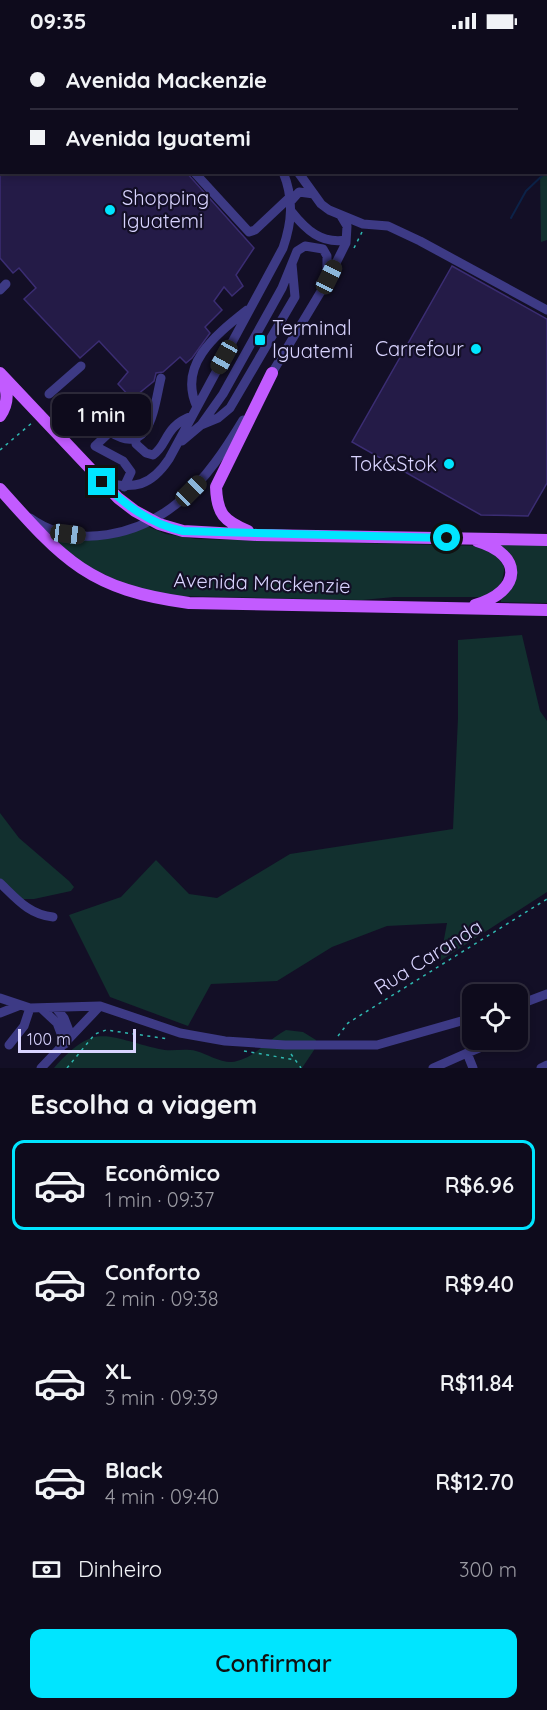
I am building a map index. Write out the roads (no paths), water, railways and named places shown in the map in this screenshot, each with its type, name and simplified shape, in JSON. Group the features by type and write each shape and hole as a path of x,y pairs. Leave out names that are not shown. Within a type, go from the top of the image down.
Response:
{"main road":[{"path":"257,535 232,525 223,516 216,503 216,487 272,373"},
{"path":"0,375 102,482 135,511 159,524 183,531 257,535 547,540"},
{"path":"0,375 5,384 7,397 5,408 0,416"},
{"name":"Avenida Mackenzie","path":"0,489 40,536 73,564 111,585 153,598 189,603 547,609"},
{"path":"464,537 501,552 508,560 511,570 508,586 501,594 488,601 465,608"}],"street":[{"path":"196,174 249,232 291,203 299,192 314,194"},
{"path":"284,174 291,203 304,228 324,240 346,240"},
{"path":"299,174 329,210 363,224 388,226 446,253 547,310"},
{"path":"102,482 124,487 135,486 154,477 162,469 283,248 291,203"},
{"path":"10,501 37,523 68,534 91,537 122,532 161,514 181,500 200,481 230,441 326,283 346,240 347,226 341,216"},
{"path":"201,425 223,394 282,288 297,251 305,246 323,249 328,265 326,283"},
{"path":"174,450 190,432 218,418 230,408 295,297 292,261"},
{"path":"194,412 190,394 191,379 198,360 220,332 251,306"},
{"path":"49,394 81,366"},
{"path":"124,487 131,472 127,464 95,446 110,432 126,439 142,436 147,430 160,378"},
{"path":"124,412 135,431 137,446 146,453 154,455 170,431 194,412"},
{"path":"0,883 28,909 40,916 53,917"},
{"path":"528,1000 545,992"},
{"path":"0,998 18,1006 30,1008 100,1006 180,1033 225,1041 285,1045 332,1047 377,1045 462,1021"},
{"path":"0,1013 18,1006"},
{"path":"41,1068 100,1006"},
{"path":"9,1045 24,1026 30,1008"},
{"path":"41,1008 57,1023 68,1040"},
{"path":"56,1008 64,1018 68,1040"},
{"path":"433,1068 474,1050"},
{"path":"467,1053 473,1068"},
{"path":"541,1068 547,1065"}],"waterway":[{"path":"511,218 526,191 544,174"}],"place":[{"name":"Shopping Iguatemi","path":"110,210"},
{"name":"Terminal Iguatemi","path":"260,340"},
{"name":"Carrefour","path":"476,349"},
{"name":"Tok&Stok","path":"449,464"}]}
